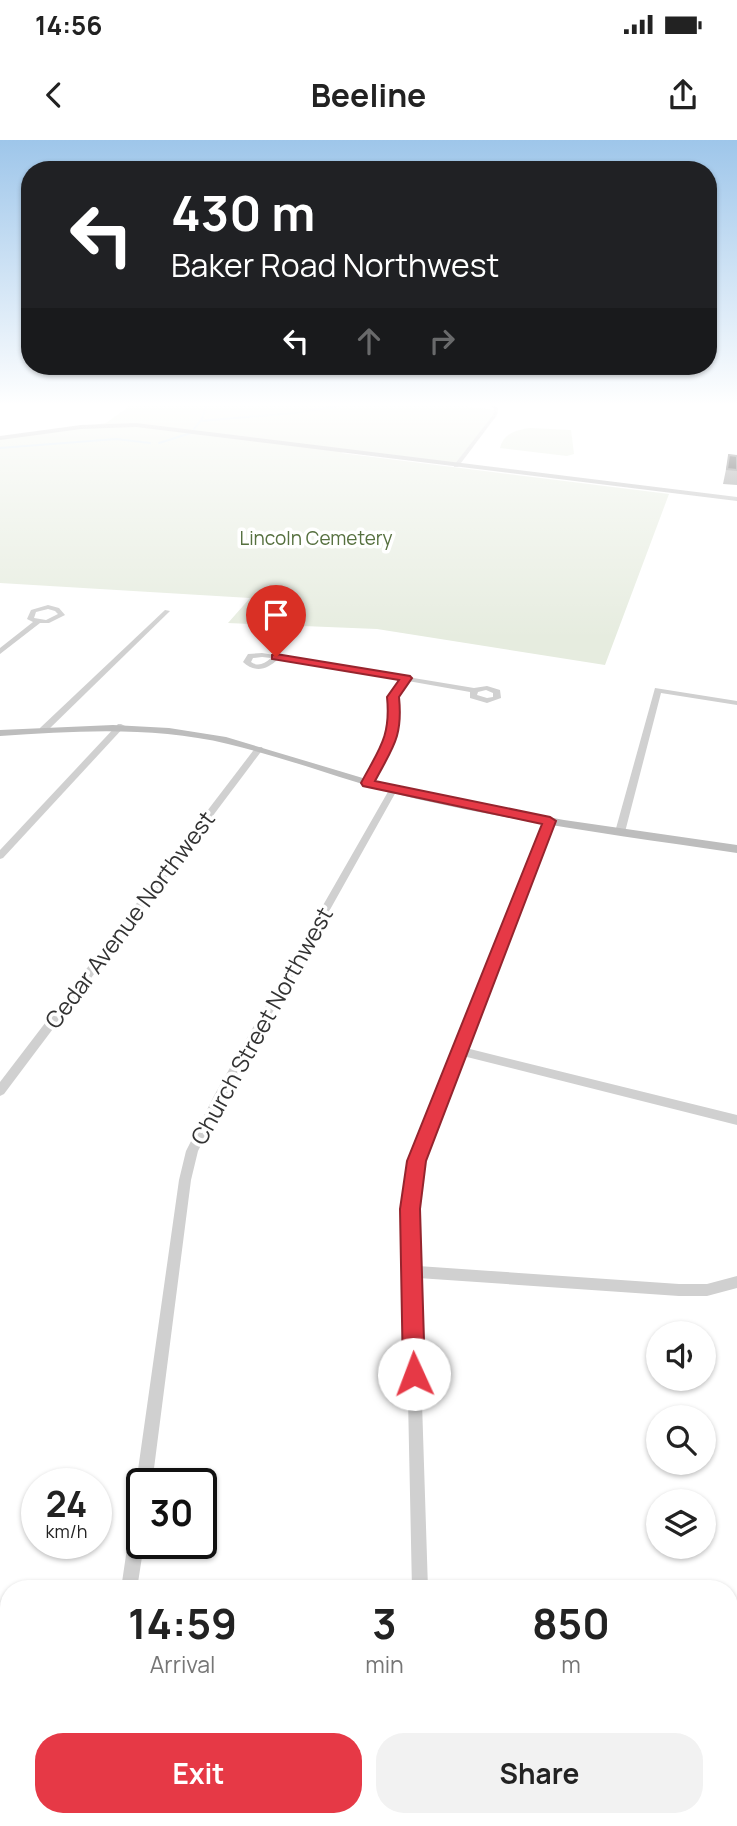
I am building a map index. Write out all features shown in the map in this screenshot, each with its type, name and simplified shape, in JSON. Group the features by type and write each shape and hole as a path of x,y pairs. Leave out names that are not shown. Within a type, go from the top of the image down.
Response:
{"main road":[{"path":"590,482 737,499"},
{"path":"0,733 121,726 192,733 259,749 393,790 550,821 737,849"}],"street":[{"path":"43,730 167,611"},
{"path":"0,652 37,622"},
{"path":"276,657 474,690"},
{"path":"368,783 393,736 393,697 406,678"},
{"path":"620,832 658,690 737,703"},
{"path":"0,856 121,726"},
{"name":"Cedar Avenue Northwest","path":"0,1091 259,749"},
{"name":"Church Street Northwest","path":"146,1468 185,1180 192,1151 219,1097 393,790"},
{"path":"420,1580 410,1209 417,1161 550,821"},
{"path":"460,1051 737,1120"},
{"path":"411,1271 678,1290 707,1290 737,1282"},
{"path":"130,1580 133,1559"}],"green space":[{"name":"Lincoln Cemetery","path":"0,482 570,482 669,494 605,665 377,629 228,623 250,598 0,583"}],"route":[{"path":"276,657 406,678 397,687 393,697 393,736 368,783 463,805 550,821 417,1161 410,1209 414,1374"}]}
